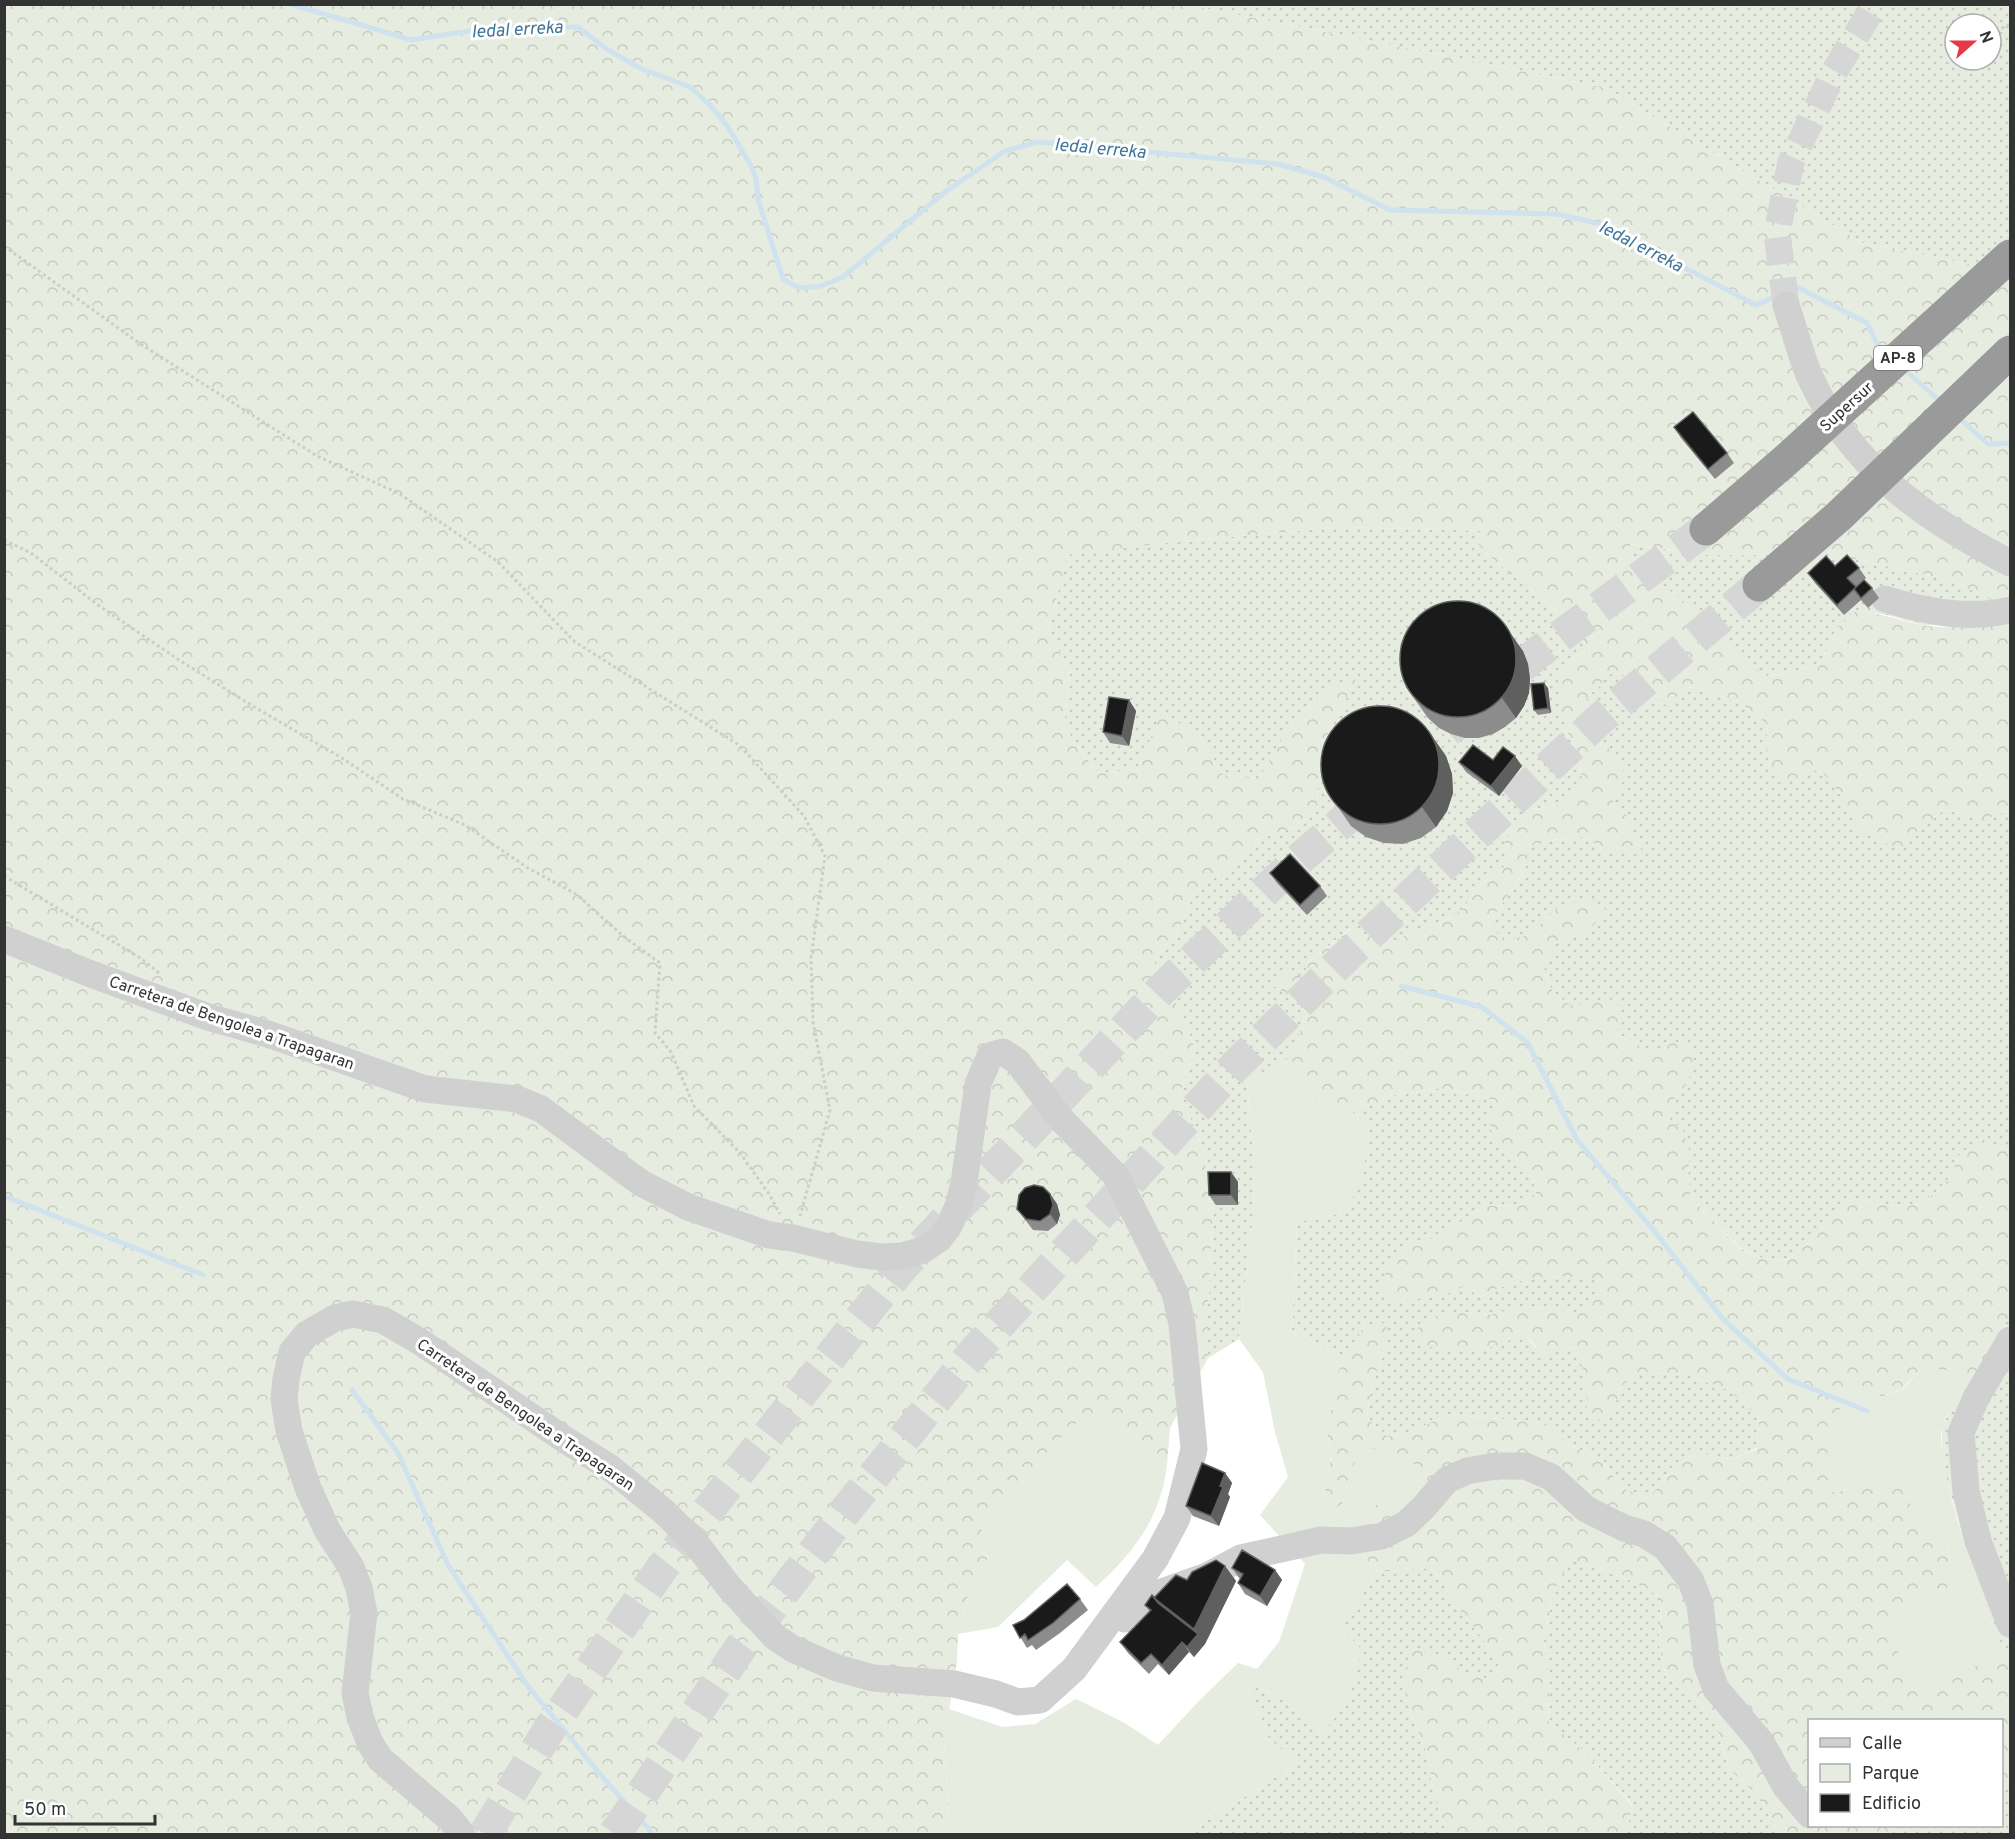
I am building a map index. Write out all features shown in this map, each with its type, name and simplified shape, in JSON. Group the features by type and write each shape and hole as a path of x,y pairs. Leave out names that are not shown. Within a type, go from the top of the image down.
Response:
{"highway":[{"name":"Supersur","path":"1706,529 1786,460 2010,256"},
{"path":"1759,585 1839,516 2010,352"}],"street":[{"path":"1786,305 1809,374 1834,422 1863,458 1894,489 1928,515 1961,538 2010,563"},
{"path":"1886,599 1910,607 1947,614 1999,613 2010,610"},
{"name":"Carretera de Bengolea a Trapagaran","path":"4,939 208,1017 268,1034 425,1089 517,1099 542,1109 641,1183 688,1207 769,1235 793,1238 857,1254 881,1257 903,1256 923,1250 939,1239 950,1226 959,1204 978,1084 990,1056 1003,1052 1017,1061 1061,1119 1116,1176 1175,1293 1182,1324 1194,1449 1177,1518 1155,1559 1074,1669 1040,1700 1018,1702 954,1684 873,1678 837,1668 793,1649 775,1637 729,1587 695,1542 662,1510 609,1467 419,1341 383,1320 353,1314 335,1318 307,1334 292,1352 284,1399 289,1431 308,1488 327,1530 351,1567 359,1588 363,1613 355,1693 360,1717 370,1743 380,1759 450,1819 462,1834"},
{"path":"2010,1340 1976,1398 1961,1433 1966,1491 1978,1541 2010,1624"},
{"path":"1094,1642 1159,1593 1207,1576 1241,1558 1321,1540 1351,1541 1382,1536 1406,1524 1447,1480 1467,1471 1495,1466 1525,1467 1551,1477 1586,1509 1624,1528 1644,1534 1665,1547 1690,1579 1700,1604 1707,1665 1716,1689 1761,1742 1786,1787 1808,1814"}],"path":[{"path":"4,246 142,345 317,456 400,494 498,562 575,642 739,745 804,816 825,856 811,958 813,1023 830,1110 793,1238"},
{"path":"4,540 31,553 98,605 179,660 342,758 403,800 465,825 528,868 576,894 623,936 660,963 655,1032 671,1052 694,1106 740,1153 769,1194 793,1238"},
{"path":"4,876 142,959 167,981"}],"green space":[{"path":"5,5 1189,5 1606,88 1863,243 2010,272 2010,610 1954,581 1830,554 1705,555 1630,544 1633,559 1683,601 1737,654 1767,676 1793,672 1819,664 1831,644 1835,631 1856,610 1921,625 1943,627 2010,620 2010,810 1986,819 1944,810 1915,833 1902,850 1858,831 1837,790 1818,769 1806,777 1784,779 1766,756 1768,725 1739,702 1691,687 1665,705 1631,676 1606,674 1601,685 1589,695 1581,709 1598,740 1609,749 1624,771 1621,790 1612,800 1626,815 1642,851 1609,852 1584,837 1559,839 1529,846 1525,870 1489,923 1504,941 1529,935 1558,908 1590,897 1606,910 1588,932 1555,943 1543,972 1554,994 1572,1006 1615,999 1624,1019 1615,1034 1658,1054 1672,1042 1689,1042 1693,1063 1688,1082 1674,1100 1669,1121 1682,1127 1690,1153 1688,1176 1691,1198 1740,1248 1764,1259 1786,1260 1805,1246 1825,1225 1841,1202 1859,1199 1893,1206 1920,1204 1936,1192 1951,1176 1959,1155 1980,1138 2010,1151 2010,1313 1991,1355 1977,1381 1922,1367 1902,1389 1882,1397 1829,1492 1905,1484 1915,1519 1947,1543 1955,1586 1916,1595 2006,1652 2010,1646 2010,1792 2003,1784 2003,1719 1808,1719 1808,1827 1894,1827 1892,1834 1780,1834 1757,1795 1729,1769 1717,1726 1695,1698 1666,1677 1659,1644 1661,1597 1629,1580 1571,1559 1553,1593 1544,1641 1550,1681 1548,1721 1586,1753 1632,1805 1626,1834 1447,1834 1434,1795 1426,1751 1411,1716 1402,1678 1413,1649 1442,1657 1465,1672 1496,1681 1499,1659 1454,1603 1442,1581 1430,1568 1376,1572 1362,1554 1363,1523 1366,1510 1383,1501 1352,1467 1344,1502 1327,1517 1324,1497 1331,1456 1325,1422 1336,1400 1336,1374 1353,1349 1364,1325 1387,1323 1384,1350 1372,1385 1367,1418 1388,1437 1413,1431 1449,1414 1542,1423 1572,1446 1604,1462 1621,1488 1649,1498 1673,1467 1696,1453 1732,1459 1757,1449 1759,1417 1728,1390 1687,1375 1637,1372 1620,1388 1613,1412 1596,1421 1587,1412 1585,1379 1574,1348 1560,1350 1546,1358 1524,1333 1487,1349 1473,1351 1448,1350 1416,1343 1415,1330 1439,1314 1466,1312 1489,1315 1519,1308 1550,1307 1573,1313 1593,1303 1598,1281 1566,1277 1523,1280 1480,1297 1465,1286 1439,1297 1392,1301 1380,1291 1388,1265 1406,1246 1441,1236 1484,1206 1520,1205 1536,1193 1532,1173 1493,1142 1489,1117 1502,1102 1440,1088 1390,1096 1351,1111 1321,1105 1298,1081 1286,1061 1298,1038 1305,1011 1285,993 1269,983 1283,972 1305,977 1308,962 1351,929 1390,944 1418,929 1445,921 1463,909 1480,885 1505,866 1505,841 1520,822 1534,809 1553,806 1572,799 1582,777 1578,756 1565,727 1558,680 1569,660 1590,649 1562,616 1486,553 1476,541 1490,531 1342,527 1172,542 1067,555 1049,630 1070,674 1064,726 1097,773 1137,769 1161,715 1197,731 1223,775 1259,778 1292,722 1324,690 1358,675 1325,740 1317,783 1318,809 1295,827 1254,840 1238,862 1194,892 1178,932 1153,960 1180,1011 1195,1048 1180,1093 1203,1148 1213,1213 1208,1358 1170,1428 1167,1465 1127,1428 1056,1442 1012,1495 979,1516 988,1558 970,1589 958,1634 957,1661 944,1742 949,1820 943,1834 5,1834"},
{"path":"1189,5 2010,5 2010,272 1863,243 1606,88"},
{"path":"1342,527 1491,531 1486,553 1562,616 1590,649 1569,660 1565,727 1578,756 1582,778 1572,799 1553,806 1534,809 1505,841 1505,866 1480,885 1463,909 1445,921 1418,929 1390,944 1350,929 1308,962 1305,977 1270,983 1305,1011 1298,1038 1286,1061 1247,1080 1254,1163 1253,1217 1239,1339 1208,1358 1213,1213 1203,1148 1180,1093 1195,1048 1180,1011 1153,960 1178,932 1194,892 1238,862 1254,840 1295,827 1318,809 1317,783 1325,740 1357,676 1324,690 1292,722 1260,778 1223,775 1197,731 1137,769 1097,773 1064,726 1070,674 1049,630 1067,554"},
{"path":"1629,544 1705,555 1830,554 1954,581 2010,610 1967,626 1922,625 1887,615 1856,610 1835,631 1831,644 1819,664 1793,672 1767,676 1737,654 1683,601 1633,559"},
{"path":"1606,673 1631,676 1665,704 1691,687 1739,702 1768,725 1766,756 1818,769 1832,782 1844,801 1915,833 1944,810 1986,819 2010,810 2010,1151 1994,1144 1959,1155 1951,1176 1936,1192 1920,1204 1893,1206 1859,1199 1842,1202 1805,1246 1786,1260 1764,1259 1741,1248 1691,1198 1688,1176 1690,1153 1669,1121 1674,1100 1688,1082 1672,1042 1658,1054 1615,1034 1554,994 1543,972 1555,943 1588,932 1558,908 1529,935 1504,942 1489,923 1525,870 1528,846 1559,839 1584,837 1609,852 1626,815 1611,800 1609,749 1598,740 1581,709 1589,695 1601,685"},
{"path":"1286,1061 1298,1081 1321,1104 1351,1111 1368,1126 1364,1172 1347,1212 1297,1222 1292,1331 1347,1358 1336,1374 1336,1400 1325,1422 1331,1456 1324,1497 1327,1516 1344,1502 1352,1467 1367,1447 1406,1458 1413,1463 1420,1470 1427,1490 1398,1515 1383,1501 1366,1510 1363,1523 1362,1554 1376,1572 1358,1603 1338,1624 1362,1650 1349,1698 1323,1734 1281,1698 1248,1684 1269,1739 1298,1763 1188,1834 943,1834 949,1820 944,1742 949,1709 1002,1727 1035,1724 1076,1699 1123,1722 1158,1745 1238,1663 1257,1669 1279,1642 1305,1564 1260,1515 1288,1477 1275,1432 1263,1372 1239,1339 1253,1217 1254,1163 1247,1080"},
{"path":"1440,1088 1502,1102 1493,1142 1532,1173 1536,1193 1520,1205 1484,1206 1441,1236 1406,1246 1439,1297 1465,1286 1480,1297 1509,1284 1538,1278 1567,1277 1599,1281 1593,1303 1573,1314 1550,1307 1519,1308 1489,1315 1466,1312 1480,1350 1524,1333 1536,1348 1560,1350 1575,1348 1585,1379 1587,1412 1613,1412 1620,1388 1637,1372 1687,1375 1728,1390 1759,1417 1757,1448 1732,1459 1696,1453 1673,1467 1649,1498 1621,1488 1604,1462 1572,1446 1542,1423 1449,1414 1413,1431 1388,1437 1367,1418 1372,1385 1384,1350 1364,1325 1347,1358 1292,1331 1297,1222 1347,1212 1368,1126 1351,1111 1390,1096"},
{"path":"2010,1313 2010,1646 2007,1652 1996,1636 1984,1603 1977,1572 1964,1542 1942,1463 1942,1425"},
{"path":"1922,1367 1952,1371 1977,1381 1945,1419 1941,1434 1942,1448 1960,1530 1975,1567 1992,1622 2007,1652 1924,1688 1901,1662 1891,1629 1916,1595 1955,1586 1947,1543 1915,1519 1905,1485 1829,1492 1831,1427 1853,1382 1882,1397 1903,1389"},
{"path":"1086,1414 1127,1428 1167,1465 1158,1502 1144,1533 1123,1560 1096,1587 1067,1560 998,1627 958,1634 970,1589 988,1558 979,1516 1012,1495 1056,1442"},
{"path":"1571,1559 1629,1580 1661,1597 1659,1644 1666,1677 1695,1698 1717,1726 1729,1769 1757,1795 1780,1834 1626,1834 1632,1804 1586,1753 1548,1721 1550,1681 1544,1641 1553,1593"},
{"path":"1430,1568 1442,1581 1454,1603 1499,1659 1496,1682 1465,1672 1442,1657 1411,1716 1426,1751 1434,1795 1447,1834 1188,1834 1298,1763 1269,1739 1248,1684 1281,1698 1323,1734 1338,1624 1358,1603 1376,1572"},
{"path":"2003,1784 2010,1792 2010,1834 1892,1834 1894,1827 2003,1827"}],"building":[{"path":"1693,412 1727,453 1708,469 1674,427"},
{"path":"1847,555 1859,568 1847,578 1856,587 1837,605 1808,573 1826,556 1835,566"},
{"path":"1864,580 1872,588 1861,598 1854,589"},
{"path":"1458,601 1480,605 1499,618 1512,637 1516,659 1512,681 1499,700 1480,713 1458,717 1436,713 1417,700 1404,681 1400,659 1404,637 1417,618 1436,605"},
{"path":"1544,683 1548,708 1534,710 1531,684"},
{"path":"1109,697 1129,700 1122,736 1103,732"},
{"path":"1380,706 1402,711 1422,723 1434,743 1439,765 1434,787 1422,807 1402,819 1380,824 1358,819 1338,807 1326,787 1321,765 1326,743 1338,723 1358,711"},
{"path":"1473,745 1493,760 1503,747 1515,756 1491,786 1459,762"},
{"path":"1290,854 1320,886 1300,905 1270,873"},
{"path":"1208,1172 1231,1172 1231,1195 1209,1195"},
{"path":"1034,1185 1043,1187 1050,1194 1053,1205 1050,1214 1040,1221 1026,1219 1017,1209 1019,1195 1025,1188"},
{"path":"1202,1463 1225,1473 1220,1486 1223,1487 1211,1516 1186,1506"},
{"path":"1242,1550 1275,1570 1260,1596 1238,1583 1243,1574 1232,1568"},
{"path":"1216,1560 1225,1566 1194,1629 1154,1598 1176,1575 1187,1580 1192,1572"},
{"path":"1067,1584 1080,1599 1053,1623 1028,1640 1025,1634 1020,1638 1013,1625 1024,1620"},
{"path":"1152,1595 1158,1603 1198,1634 1187,1647 1182,1642 1162,1665 1151,1654 1141,1663 1120,1642 1151,1610 1145,1605"}],"waterway":[{"name":"Iedal erreka","path":"290,4 412,40 494,27 578,27 608,50 642,69 690,87 710,105 728,127 750,164 756,178 758,199 783,279 799,288 821,286 843,277 945,192 1005,151 1037,142 1278,164 1324,177 1390,210 1556,214 1601,224 1756,305 1797,287 1867,323 1879,348 1887,354"},
{"name":"Iedal erreka","path":"1903,368 1941,402"},
{"name":"Iedal erreka","path":"1957,416 1988,444 2010,443"},
{"path":"1401,986 1482,1007 1528,1043 1577,1140 1651,1227 1723,1319 1788,1379 1867,1411"},
{"path":"4,1196 203,1275"},
{"path":"352,1390 398,1453 448,1565 527,1685 651,1834"}],"tunnel":[{"path":"1786,305 1777,233 1791,162 1833,74 1875,4"},
{"path":"485,1834 552,1725 662,1568 902,1267 1160,991 1288,869 1540,651 1706,529"},
{"path":"615,1834 741,1647 847,1509 974,1352 1235,1066 1356,947 1600,719 1759,585"}]}
